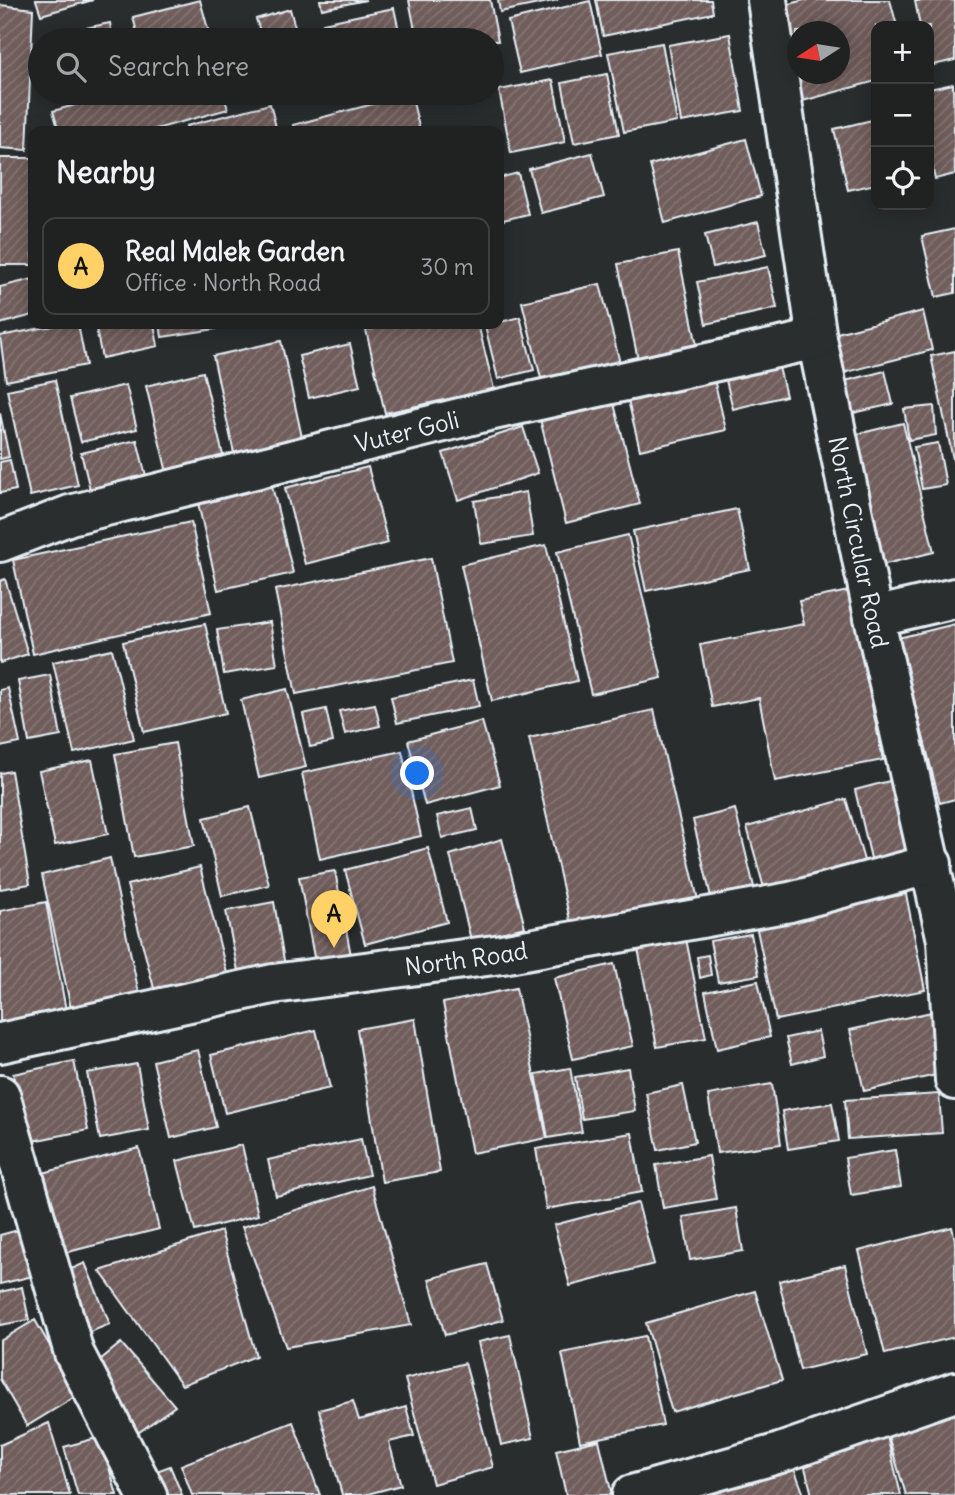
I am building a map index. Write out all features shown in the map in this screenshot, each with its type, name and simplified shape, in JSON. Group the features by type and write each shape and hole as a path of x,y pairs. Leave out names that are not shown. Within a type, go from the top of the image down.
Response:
{"street":[{"name":"North Circular Road","path":"767,0 817,339 874,617 932,864 947,940 955,1080"},
{"name":"Vuter Goli","path":"0,542 70,515 480,413 817,339"},
{"path":"874,617 955,598"},
{"name":"North Road","path":"0,1043 272,984 502,954 790,902 932,864"},
{"path":"3,1115 74,1353 147,1495"},
{"path":"632,1495 780,1453 955,1392"}],"building":[{"path":"36,0 93,0 41,15"},
{"path":"200,0 208,28 136,28 133,17"},
{"path":"320,0 366,0 322,9"},
{"path":"409,0 490,0 495,28 415,28"},
{"path":"498,0 558,0 500,12"},
{"path":"596,0 711,0 713,13 603,36"},
{"path":"804,0 890,0 896,21 871,21 871,82 799,102 794,84 850,84 850,21 787,21 787,57 774,8"},
{"path":"955,0 955,60 934,65 934,21 919,21 915,1"},
{"path":"590,1 602,54 520,73 508,21"},
{"path":"0,5 33,9 32,28 28,28 27,150 0,148"},
{"path":"394,8 398,28 324,28 323,23"},
{"path":"290,9 295,28 259,28 256,19"},
{"path":"110,23 111,28 86,28"},
{"path":"730,34 743,111 681,122 668,45"},
{"path":"662,43 677,122 624,132 608,53"},
{"path":"607,74 619,134 574,143 562,83"},
{"path":"553,80 565,142 511,153 502,105 504,105 504,89"},
{"path":"953,84 955,174 935,179 934,175 934,88"},
{"path":"75,105 227,105 228,109 167,126 58,126 53,111"},
{"path":"270,105 276,126 186,126"},
{"path":"369,105 414,105 419,126 293,126"},
{"path":"871,120 871,185 848,190 834,129"},
{"path":"746,139 761,196 665,223 650,165"},
{"path":"592,153 604,197 541,213 529,169"},
{"path":"0,158 28,158 28,265 0,265"},
{"path":"518,173 528,214 504,220 504,177"},
{"path":"758,222 766,255 713,267 705,235"},
{"path":"955,229 955,293 936,297 922,236"},
{"path":"678,252 699,356 640,369 618,264"},
{"path":"768,267 777,308 706,324 697,282"},
{"path":"28,280 28,316 0,324 0,287"},
{"path":"600,284 621,367 543,386 522,302"},
{"path":"923,311 932,350 831,376 821,337"},
{"path":"520,317 534,370 498,379 486,329 504,329 504,321"},
{"path":"37,329 79,329 86,365 6,381 0,336"},
{"path":"96,329 155,329 158,346 102,358"},
{"path":"161,329 216,329 162,337"},
{"path":"479,329 494,389 385,413 366,330"},
{"path":"281,341 305,451 237,467 213,356"},
{"path":"350,344 360,386 309,398 299,356"},
{"path":"955,351 955,464 954,464 931,356"},
{"path":"778,363 786,396 733,409 725,376"},
{"path":"885,371 893,404 840,416 833,384"},
{"path":"203,372 227,472 170,485 146,386"},
{"path":"713,375 726,430 640,450 627,396"},
{"path":"55,380 78,485 30,496 7,390"},
{"path":"126,385 137,429 81,442 70,398"},
{"path":"613,400 640,504 566,523 540,419"},
{"path":"934,406 936,435 909,440 904,409"},
{"path":"0,413 9,457 0,459"},
{"path":"903,423 934,552 869,568 837,439"},
{"path":"523,427 538,473 458,500 443,453"},
{"path":"137,440 148,484 92,497 81,453"},
{"path":"938,443 946,485 922,489 914,447"},
{"path":"10,460 16,490 0,493 0,462"},
{"path":"368,467 388,543 305,564 285,488"},
{"path":"272,486 293,573 218,590 198,503"},
{"path":"526,492 533,536 481,544 474,501"},
{"path":"737,509 750,569 646,591 633,531"},
{"path":"191,522 211,613 33,654 13,560"},
{"path":"628,535 662,678 591,694 557,552"},
{"path":"546,545 577,681 492,701 461,565"},
{"path":"431,558 452,663 296,694 275,590"},
{"path":"5,579 28,654 0,663 0,581"},
{"path":"849,591 883,760 775,781 759,698 712,707 700,645 804,624 799,601"},
{"path":"270,622 277,665 224,674 217,630"},
{"path":"205,624 226,713 144,732 123,642"},
{"path":"955,624 955,799 940,803 898,638"},
{"path":"112,649 134,739 74,753 53,662"},
{"path":"50,675 61,736 29,742 18,681"},
{"path":"473,680 479,706 397,723 391,697"},
{"path":"8,688 20,743 0,747 0,690"},
{"path":"287,689 306,767 259,778 241,700"},
{"path":"375,704 380,726 345,734 339,711"},
{"path":"326,709 333,742 310,747 303,714"},
{"path":"654,710 698,900 572,929 529,738"},
{"path":"482,721 500,785 425,805 408,741"},
{"path":"175,743 194,846 134,857 115,754"},
{"path":"402,751 421,836 320,859 302,773"},
{"path":"92,760 108,834 55,845 39,771"},
{"path":"11,771 30,884 0,889 0,773"},
{"path":"897,779 916,857 873,867 855,790"},
{"path":"846,799 866,867 766,895 747,827"},
{"path":"250,807 269,885 222,896 204,818"},
{"path":"472,808 477,830 442,838 437,816"},
{"path":"735,809 754,887 711,897 693,820"},
{"path":"502,839 525,927 471,940 450,855"},
{"path":"428,848 447,922 365,944 345,870"},
{"path":"110,858 139,993 72,1013 42,875"},
{"path":"200,867 228,977 156,996 127,885"},
{"path":"335,871 353,966 317,973 299,877"},
{"path":"906,894 925,990 776,1020 756,925"},
{"path":"46,902 67,1016 0,1028 0,911"},
{"path":"274,902 286,972 240,981 226,911"},
{"path":"684,929 706,1038 657,1047 636,938"},
{"path":"751,934 759,975 718,982 710,941"},
{"path":"708,955 711,975 700,978 697,957"},
{"path":"614,964 633,1046 573,1059 554,978"},
{"path":"758,981 770,1037 717,1049 705,992"},
{"path":"516,988 547,1138 472,1153 443,1003"},
{"path":"936,1011 950,1072 864,1091 850,1030"},
{"path":"415,1019 440,1172 382,1182 357,1029"},
{"path":"316,1030 330,1088 225,1113 211,1055"},
{"path":"818,1031 823,1056 792,1064 786,1038"},
{"path":"198,1050 216,1127 171,1138 153,1061"},
{"path":"74,1061 88,1130 27,1142 13,1074"},
{"path":"137,1064 149,1130 100,1139 87,1073"},
{"path":"570,1068 582,1132 548,1138 536,1074"},
{"path":"628,1068 635,1111 582,1119 575,1077"},
{"path":"772,1084 781,1144 717,1153 708,1095"},
{"path":"683,1085 695,1142 658,1150 646,1093"},
{"path":"939,1094 942,1133 848,1139 845,1100"},
{"path":"832,1103 839,1141 788,1149 782,1111"},
{"path":"632,1133 642,1192 546,1209 536,1149"},
{"path":"361,1139 369,1175 276,1196 268,1160"},
{"path":"242,1145 258,1215 195,1231 177,1161"},
{"path":"139,1148 159,1229 64,1253 43,1173"},
{"path":"895,1150 901,1187 851,1195 845,1158"},
{"path":"709,1156 716,1199 663,1208 656,1165"},
{"path":"372,1186 411,1325 286,1347 242,1227"},
{"path":"638,1203 654,1264 570,1286 554,1225"},
{"path":"736,1208 743,1251 690,1260 683,1217"},
{"path":"952,1227 955,1240 955,1337 885,1354 859,1251"},
{"path":"22,1229 33,1276 0,1284 0,1235"},
{"path":"221,1231 256,1356 182,1385 100,1271"},
{"path":"85,1263 110,1324 85,1334 60,1274"},
{"path":"487,1264 503,1320 445,1335 429,1279"},
{"path":"845,1265 867,1354 800,1370 779,1281"},
{"path":"22,1287 29,1320 0,1325 0,1292"},
{"path":"755,1291 782,1380 672,1412 646,1323"},
{"path":"35,1320 78,1395 27,1426 0,1379 0,1341"},
{"path":"510,1335 533,1438 501,1445 478,1342"},
{"path":"645,1336 663,1425 580,1442 562,1353"},
{"path":"121,1343 175,1406 135,1435 89,1369"},
{"path":"465,1363 493,1467 433,1484 405,1379"},
{"path":"353,1401 359,1420 406,1407 414,1436 389,1442 401,1485 364,1495 342,1495 319,1410"},
{"path":"955,1405 955,1495 906,1495 885,1426"},
{"path":"293,1422 320,1495 192,1495 181,1465"},
{"path":"49,1423 70,1495 0,1495 0,1445"},
{"path":"886,1432 901,1495 812,1495 801,1452"},
{"path":"100,1437 117,1495 78,1495 64,1447"},
{"path":"599,1440 612,1495 566,1495 556,1450"},
{"path":"788,1452 804,1495 666,1495"},
{"path":"170,1466 182,1495 163,1495 154,1472"}],"place":[{"name":"Real Malek Garden","path":"334,948"}]}
